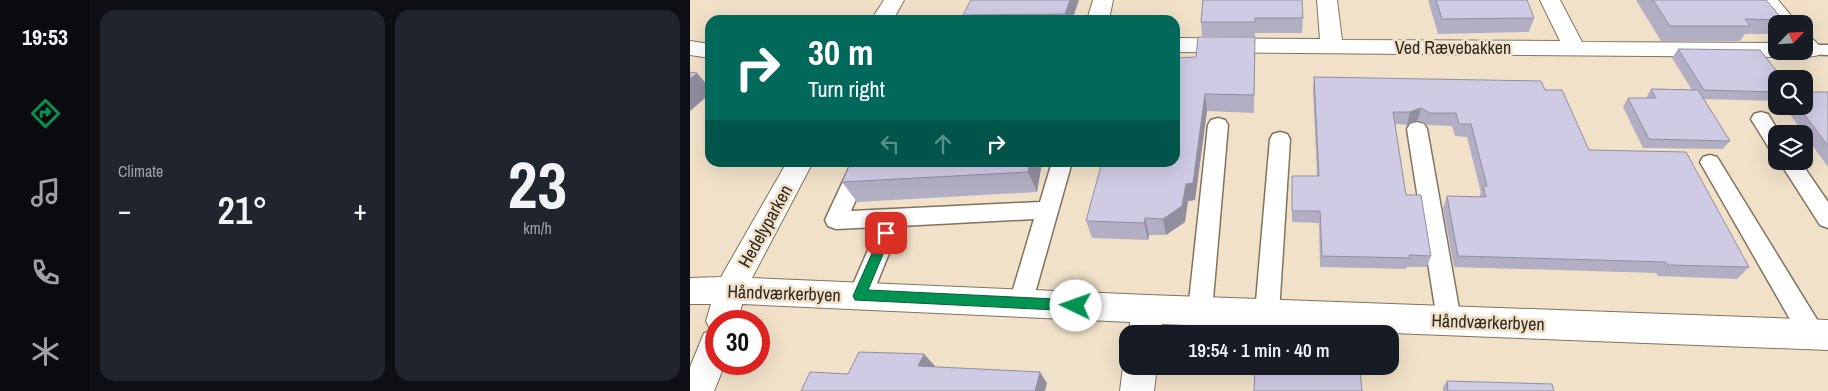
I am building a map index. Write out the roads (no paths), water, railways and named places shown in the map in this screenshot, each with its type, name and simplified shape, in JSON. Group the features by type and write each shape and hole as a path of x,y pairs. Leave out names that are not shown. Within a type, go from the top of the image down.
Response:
{"street":[{"path":"885,15 894,0"},
{"path":"1099,15 1103,0"},
{"path":"1327,0 1332,46"},
{"path":"1550,0 1574,48"},
{"path":"1767,0 1780,15"},
{"name":"Ved Rævebakken","path":"1180,45 1768,50"},
{"path":"690,48 705,50"},
{"name":"Hedelyparken","path":"725,310 730,290 797,167"},
{"name":"Håndværkerbyen","path":"690,291 730,290 1021,303 1146,321 1200,310 1820,334"},
{"path":"697,391 705,371"},
{"path":"1137,391 1139,375"}],"lane":[{"path":"1761,120 1768,131"},
{"path":"1200,310 1218,124"},
{"path":"1417,129 1449,320"},
{"path":"1267,313 1280,139"},
{"path":"1710,162 1820,334"},
{"path":"860,167 836,220 1048,210"},
{"path":"1021,303 1061,167"},
{"path":"1795,170 1828,219"},
{"path":"860,296 893,217"}]}
